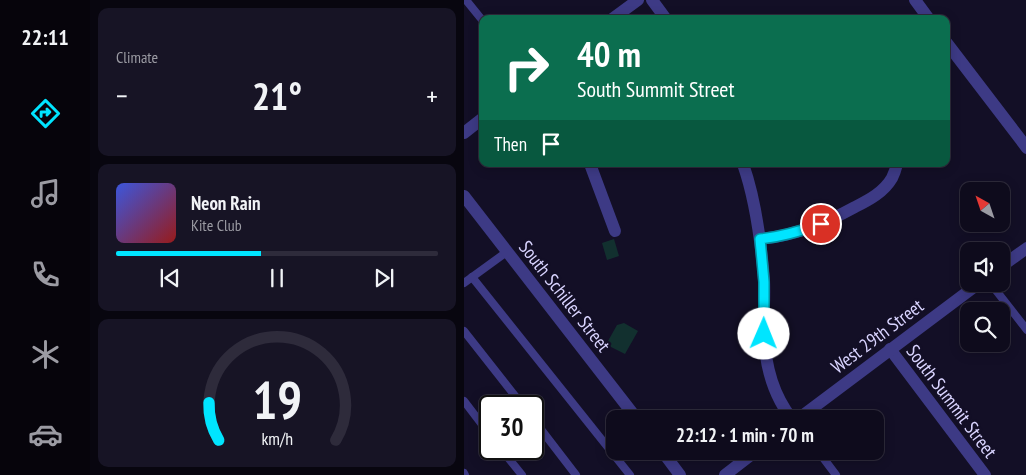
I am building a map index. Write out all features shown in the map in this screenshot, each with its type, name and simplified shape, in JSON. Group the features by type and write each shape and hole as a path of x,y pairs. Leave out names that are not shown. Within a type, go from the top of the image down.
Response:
{"street":[{"path":"615,15 622,4 638,0"},
{"path":"652,0 663,15"},
{"path":"915,0 926,15"},
{"path":"950,47 1026,148"},
{"path":"464,133 479,121"},
{"path":"591,167 615,231"},
{"path":"744,167 754,204 760,239 764,282 764,334 767,365 777,397 785,410"},
{"path":"760,239 795,232 821,224 863,203 881,191 892,179 896,167"},
{"name":"South Schiller Street","path":"464,196 630,410"},
{"path":"1010,260 1026,248"},
{"name":"West 29th Street","path":"810,410 967,292"},
{"name":"South Summit Street","path":"890,349 985,475"},
{"path":"669,460 680,475"},
{"path":"725,475 744,460"}],"lane":[{"path":"466,0 479,16"},
{"path":"464,284 508,251"},
{"path":"472,277 630,475"},
{"path":"997,292 1026,330"},
{"path":"464,331 514,395"},
{"path":"464,401 479,421"},
{"path":"544,433 576,475"},
{"path":"510,460 522,475"},
{"path":"825,460 836,475"}],"green space":[{"path":"614,239 619,256 607,260 602,243"},
{"path":"624,323 638,331 625,354 611,347 608,341 617,325"}],"route":[{"path":"764,334 765,302 760,239 795,232 821,224"}]}
